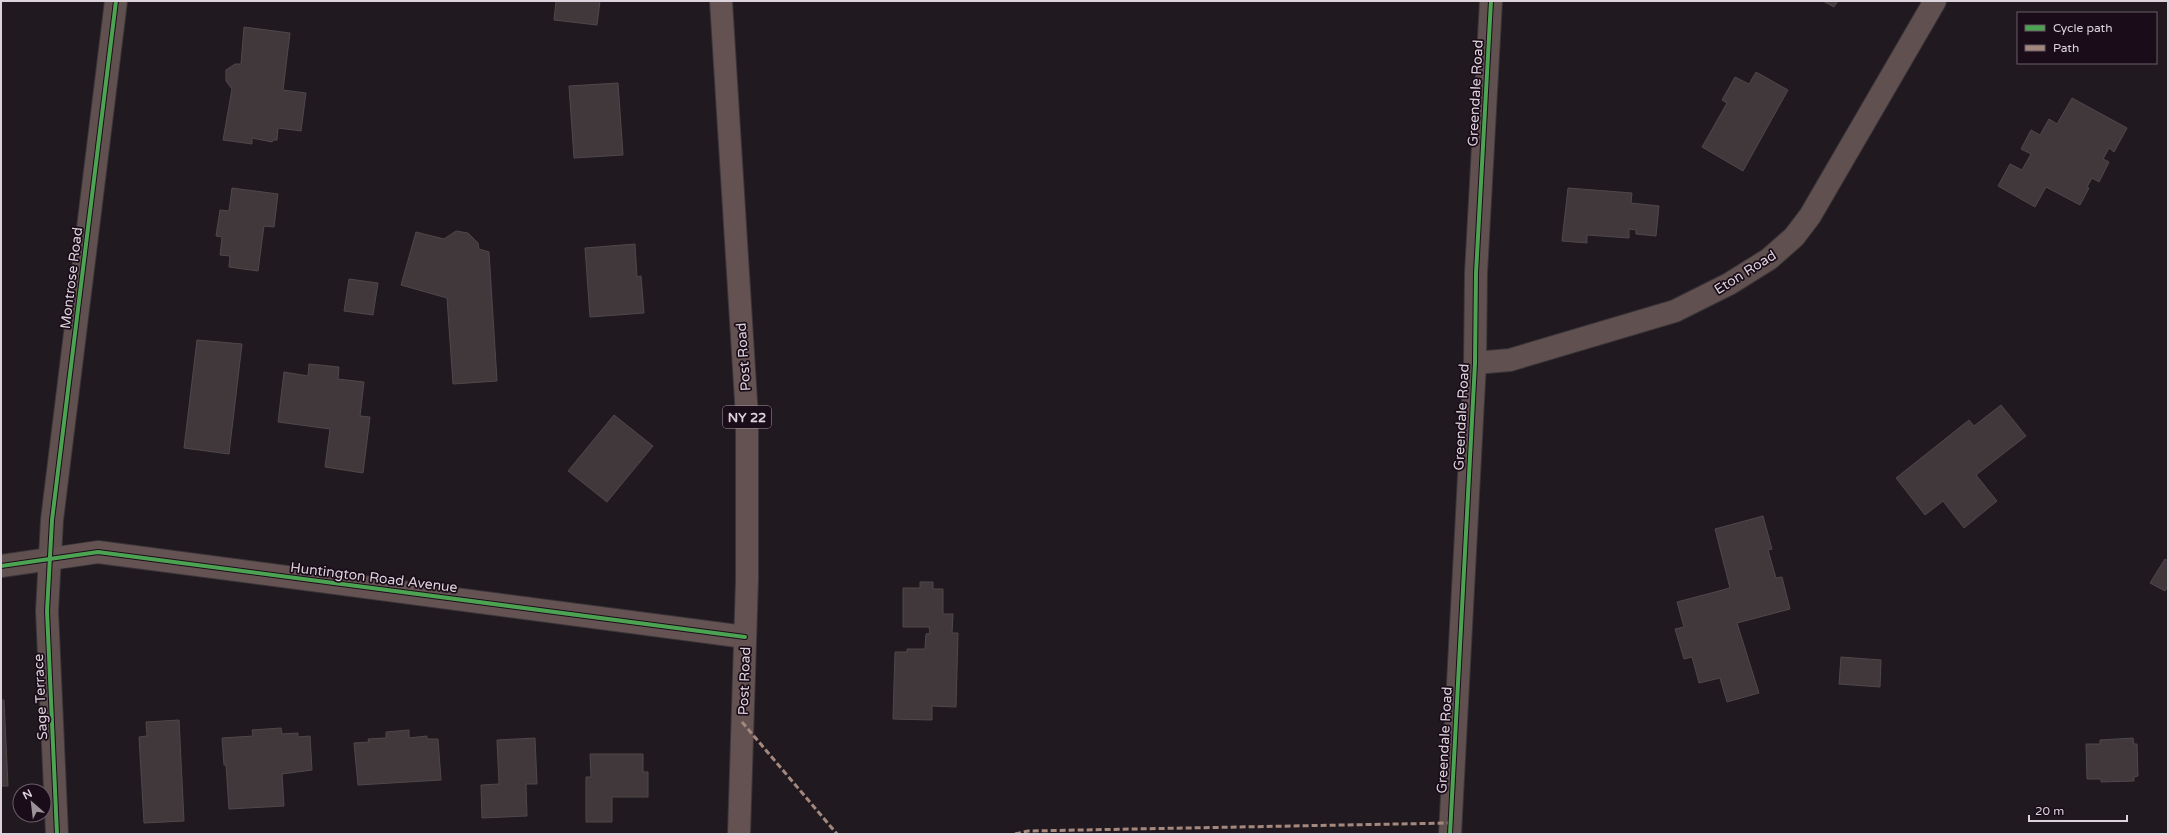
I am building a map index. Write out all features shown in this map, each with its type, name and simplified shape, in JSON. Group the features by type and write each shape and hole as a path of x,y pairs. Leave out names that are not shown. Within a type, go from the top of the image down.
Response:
{"main road":[{"name":"Post Road","path":"721,1 747,417 745,637 739,834"}],"street":[{"name":"Montrose Road","path":"50,559 53,512 116,1"},
{"name":"Greendale Road","path":"1450,834 1475,363 1476,273 1491,1"},
{"name":"Eton Road","path":"1475,363 1510,360 1675,311 1729,284 1769,259 1794,237 1810,216 1934,1"},
{"name":"Huntington Road Avenue","path":"1,566 98,552 745,637"},
{"name":"Sage Terrace","path":"50,559 47,611 57,834"}],"building":[{"path":"556,1 600,1 597,25 554,20"},
{"path":"1823,1 1838,1 1834,7"},
{"path":"244,27 290,33 283,90 306,93 301,131 278,128 277,140 273,140 272,142 252,138 252,144 223,140 232,89 226,81 226,70 235,64 241,64"},
{"path":"1756,72 1788,90 1743,171 1702,147 1727,103 1722,100 1735,77 1749,84"},
{"path":"618,83 623,155 574,158 569,86"},
{"path":"2072,98 2127,128 2114,152 2109,148 2103,159 2109,162 2099,182 2092,178 2087,187 2089,188 2080,205 2046,187 2035,207 1998,186 2010,164 2022,170 2031,154 2021,149 2031,130 2040,135 2049,119 2057,124"},
{"path":"232,188 278,194 274,227 264,226 258,271 229,267 230,256 220,255 222,237 216,236 220,210 229,211"},
{"path":"1568,188 1632,193 1631,203 1659,206 1656,236 1636,234 1636,230 1629,229 1629,238 1587,235 1587,243 1562,241"},
{"path":"456,231 468,233 478,243 479,249 489,252 497,381 453,384 447,298 401,285 416,232 444,239"},
{"path":"635,244 637,277 641,276 644,313 590,317 585,248"},
{"path":"349,279 378,283 373,315 344,311"},
{"path":"197,340 242,344 229,454 184,448"},
{"path":"309,364 339,367 338,379 364,382 360,416 370,417 363,473 325,467 330,429 278,422 284,372 308,376"},
{"path":"2001,405 2026,436 1976,475 1997,501 1964,528 1943,501 1925,515 1896,478 1969,420 1974,426"},
{"path":"614,415 653,446 607,502 568,471"},
{"path":"1763,516 1772,549 1768,550 1776,578 1782,577 1790,609 1737,623 1759,693 1727,702 1720,678 1699,683 1692,657 1684,659 1675,629 1684,627 1677,602 1730,588 1715,529"},
{"path":"2165,559 2168,561 2168,586 2165,591 2150,583"},
{"path":"920,582 933,582 933,589 943,589 943,614 953,614 952,633 958,633 956,707 932,706 932,720 893,719 895,652 907,652 907,649 925,649 926,634 930,633 929,627 903,627 903,588 920,588"},
{"path":"1841,657 1881,660 1880,687 1839,684"},
{"path":"1,700 4,700 8,786 1,786"},
{"path":"179,720 184,821 144,823 139,737 147,736 146,722"},
{"path":"281,728 282,734 298,733 298,737 310,736 312,770 282,774 284,806 229,809 226,765 224,765 222,738 253,736 252,730"},
{"path":"409,730 409,738 427,736 427,739 438,739 441,780 358,785 354,743 369,742 368,739 386,738 386,732"},
{"path":"535,738 537,784 526,784 527,816 482,818 481,785 499,784 497,740"},
{"path":"2133,738 2134,744 2137,744 2138,776 2134,777 2134,781 2101,782 2101,779 2087,779 2086,744 2100,744 2100,740"},
{"path":"590,754 643,754 643,772 648,772 648,797 612,797 612,822 586,822 586,777 591,777"}],"marked path":[{"path":"742,722 837,834"},
{"path":"1015,834 1028,831 1450,823"}],"cycle path":[{"path":"57,834 47,611 52,520 116,1"},
{"path":"1450,834 1475,363 1476,273 1491,1"},
{"path":"1,566 98,552 745,637"}]}
